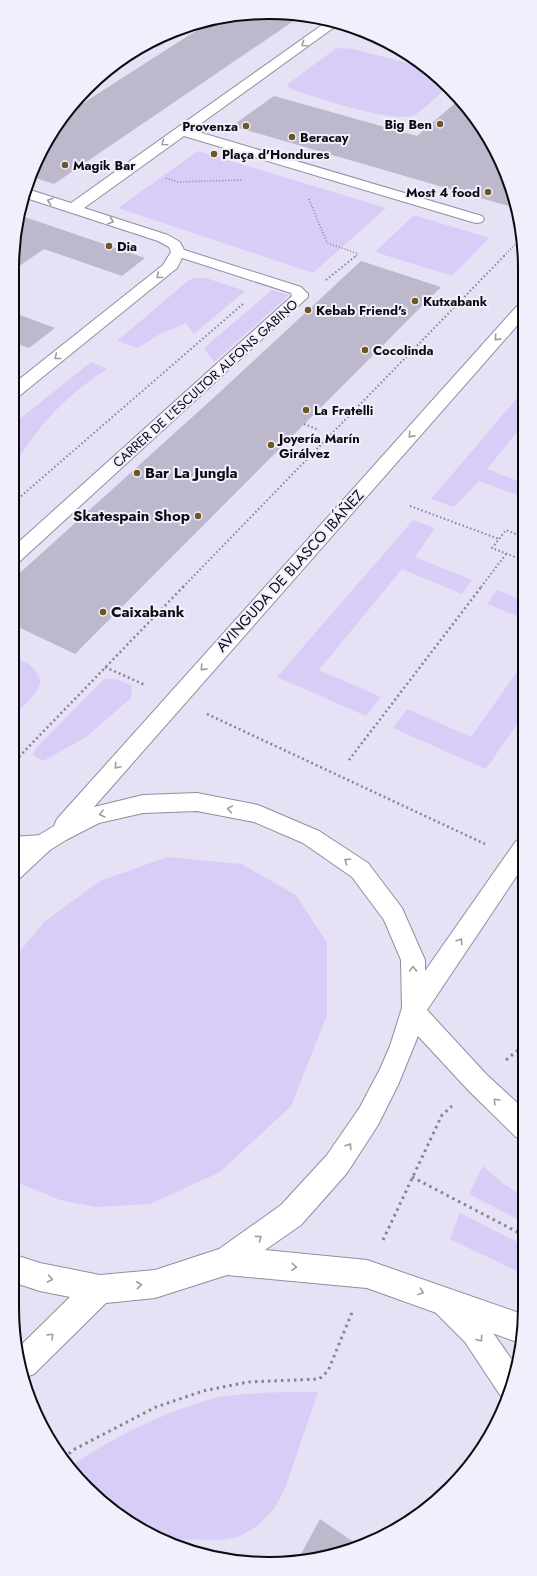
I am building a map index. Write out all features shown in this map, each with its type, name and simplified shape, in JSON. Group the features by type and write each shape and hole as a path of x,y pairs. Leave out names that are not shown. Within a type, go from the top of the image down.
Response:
{"street":[{"path":"74,208 328,27"},
{"path":"180,131 477,219"},
{"path":"19,387 169,268 177,249 162,238 30,195"},
{"name":"CARRER DE L'ESCULTOR ALFONS GABINO","path":"19,552 300,297 300,294 296,290 269,282 177,249"},
{"name":"AVINGUDA DE BLASCO IBÁÑEZ","path":"50,839 518,315"},
{"path":"19,865 50,839 94,816 143,804 197,802 258,814 311,837 360,870 394,915 412,960 414,1011 478,1083 518,1121"},
{"path":"19,845 50,839"},
{"path":"19,1270 40,1277 100,1289 155,1284 227,1261 291,1215 337,1164 369,1116 404,1046 414,1011 518,856"},
{"path":"227,1261 368,1274 517,1327"},
{"path":"25,1361 100,1289"},
{"path":"444,1301 475,1332 507,1379"}],"path":[{"path":"164,178 177,182 247,180"},
{"path":"306,193 327,242 359,254 326,280 320,278"},
{"path":"19,757 516,243"},
{"path":"19,498 269,282"},
{"path":"304,424 319,430"},
{"path":"410,506 499,539"},
{"path":"518,535 506,530 492,548 518,558"},
{"path":"349,760 506,554"},
{"path":"105,667 140,683"},
{"path":"206,714 482,843"},
{"path":"412,1177 518,1232"}],"shaded area":[{"path":"335,49 353,49 411,64 443,90 426,107 414,115 404,117 390,116 356,109 296,91 288,87 288,84"},
{"path":"198,151 386,208 313,273 118,208"},
{"path":"414,215 489,238 452,276 375,252"},
{"path":"195,278 206,278 245,291 194,334 186,323 160,334 138,348 117,341 189,280"},
{"path":"272,290 289,295 214,362 204,348"},
{"path":"91,362 107,369 80,388 56,410 19,458 19,419"},
{"path":"518,397 518,431 487,469 518,481 518,495 479,481 454,507 431,499"},
{"path":"413,520 435,528 415,557 472,580 462,594 402,569 319,670 381,697 366,716 277,677"},
{"path":"497,590 518,599 518,617 487,604"},
{"path":"19,659 29,664 34,669 40,680 40,684 34,695 19,710"},
{"path":"518,670 518,723 486,769 393,728 407,709 471,737"},
{"path":"104,679 117,679 132,686 131,698 86,737 43,761 33,755 36,748"},
{"path":"167,857 241,864 296,895 327,943 327,1015 291,1106 220,1172 150,1204 96,1207 60,1200 19,1183 19,952 44,922 100,881"},
{"path":"483,1166 505,1185 518,1193 518,1219 469,1194"},
{"path":"460,1213 518,1242 518,1272 450,1239"},
{"path":"277,1392 318,1392 286,1486 274,1509 256,1527 238,1537 220,1540 173,1538 144,1524 130,1515 92,1484 75,1464 103,1446 140,1426 177,1410 220,1397"}],"building":[{"path":"268,19 294,21 54,184 36,178 52,144 80,105 198,30 236,21"},
{"path":"274,96 417,136 455,103 485,144 505,188 510,206 232,126"},
{"path":"25,217 145,258 122,276 44,249 19,266 21,236"},
{"path":"361,261 441,287 75,654 19,627 19,574 220,392"},
{"path":"19,315 55,328 29,348 19,344"},
{"path":"320,1519 354,1542 317,1552 301,1555"}],"place":[{"name":"Big Ben","path":"440,124"},
{"name":"Provenza","path":"246,126"},
{"name":"Beracay","path":"292,137"},
{"name":"Plaça d'Hondures","path":"214,154"},
{"name":"Magik Bar","path":"65,165"},
{"name":"Most 4 food","path":"488,192"},
{"name":"Dia","path":"109,246"},
{"name":"Kutxabank","path":"415,301"},
{"name":"Kebab Friend's","path":"308,310"},
{"name":"Cocolinda","path":"365,350"},
{"name":"La Fratelli","path":"306,410"},
{"name":"Joyería Marín Girálvez","path":"271,445"},
{"name":"Bar La Jungla","path":"137,473"},
{"name":"Skatespain Shop","path":"198,516"},
{"name":"Caixabank","path":"103,612"}]}
